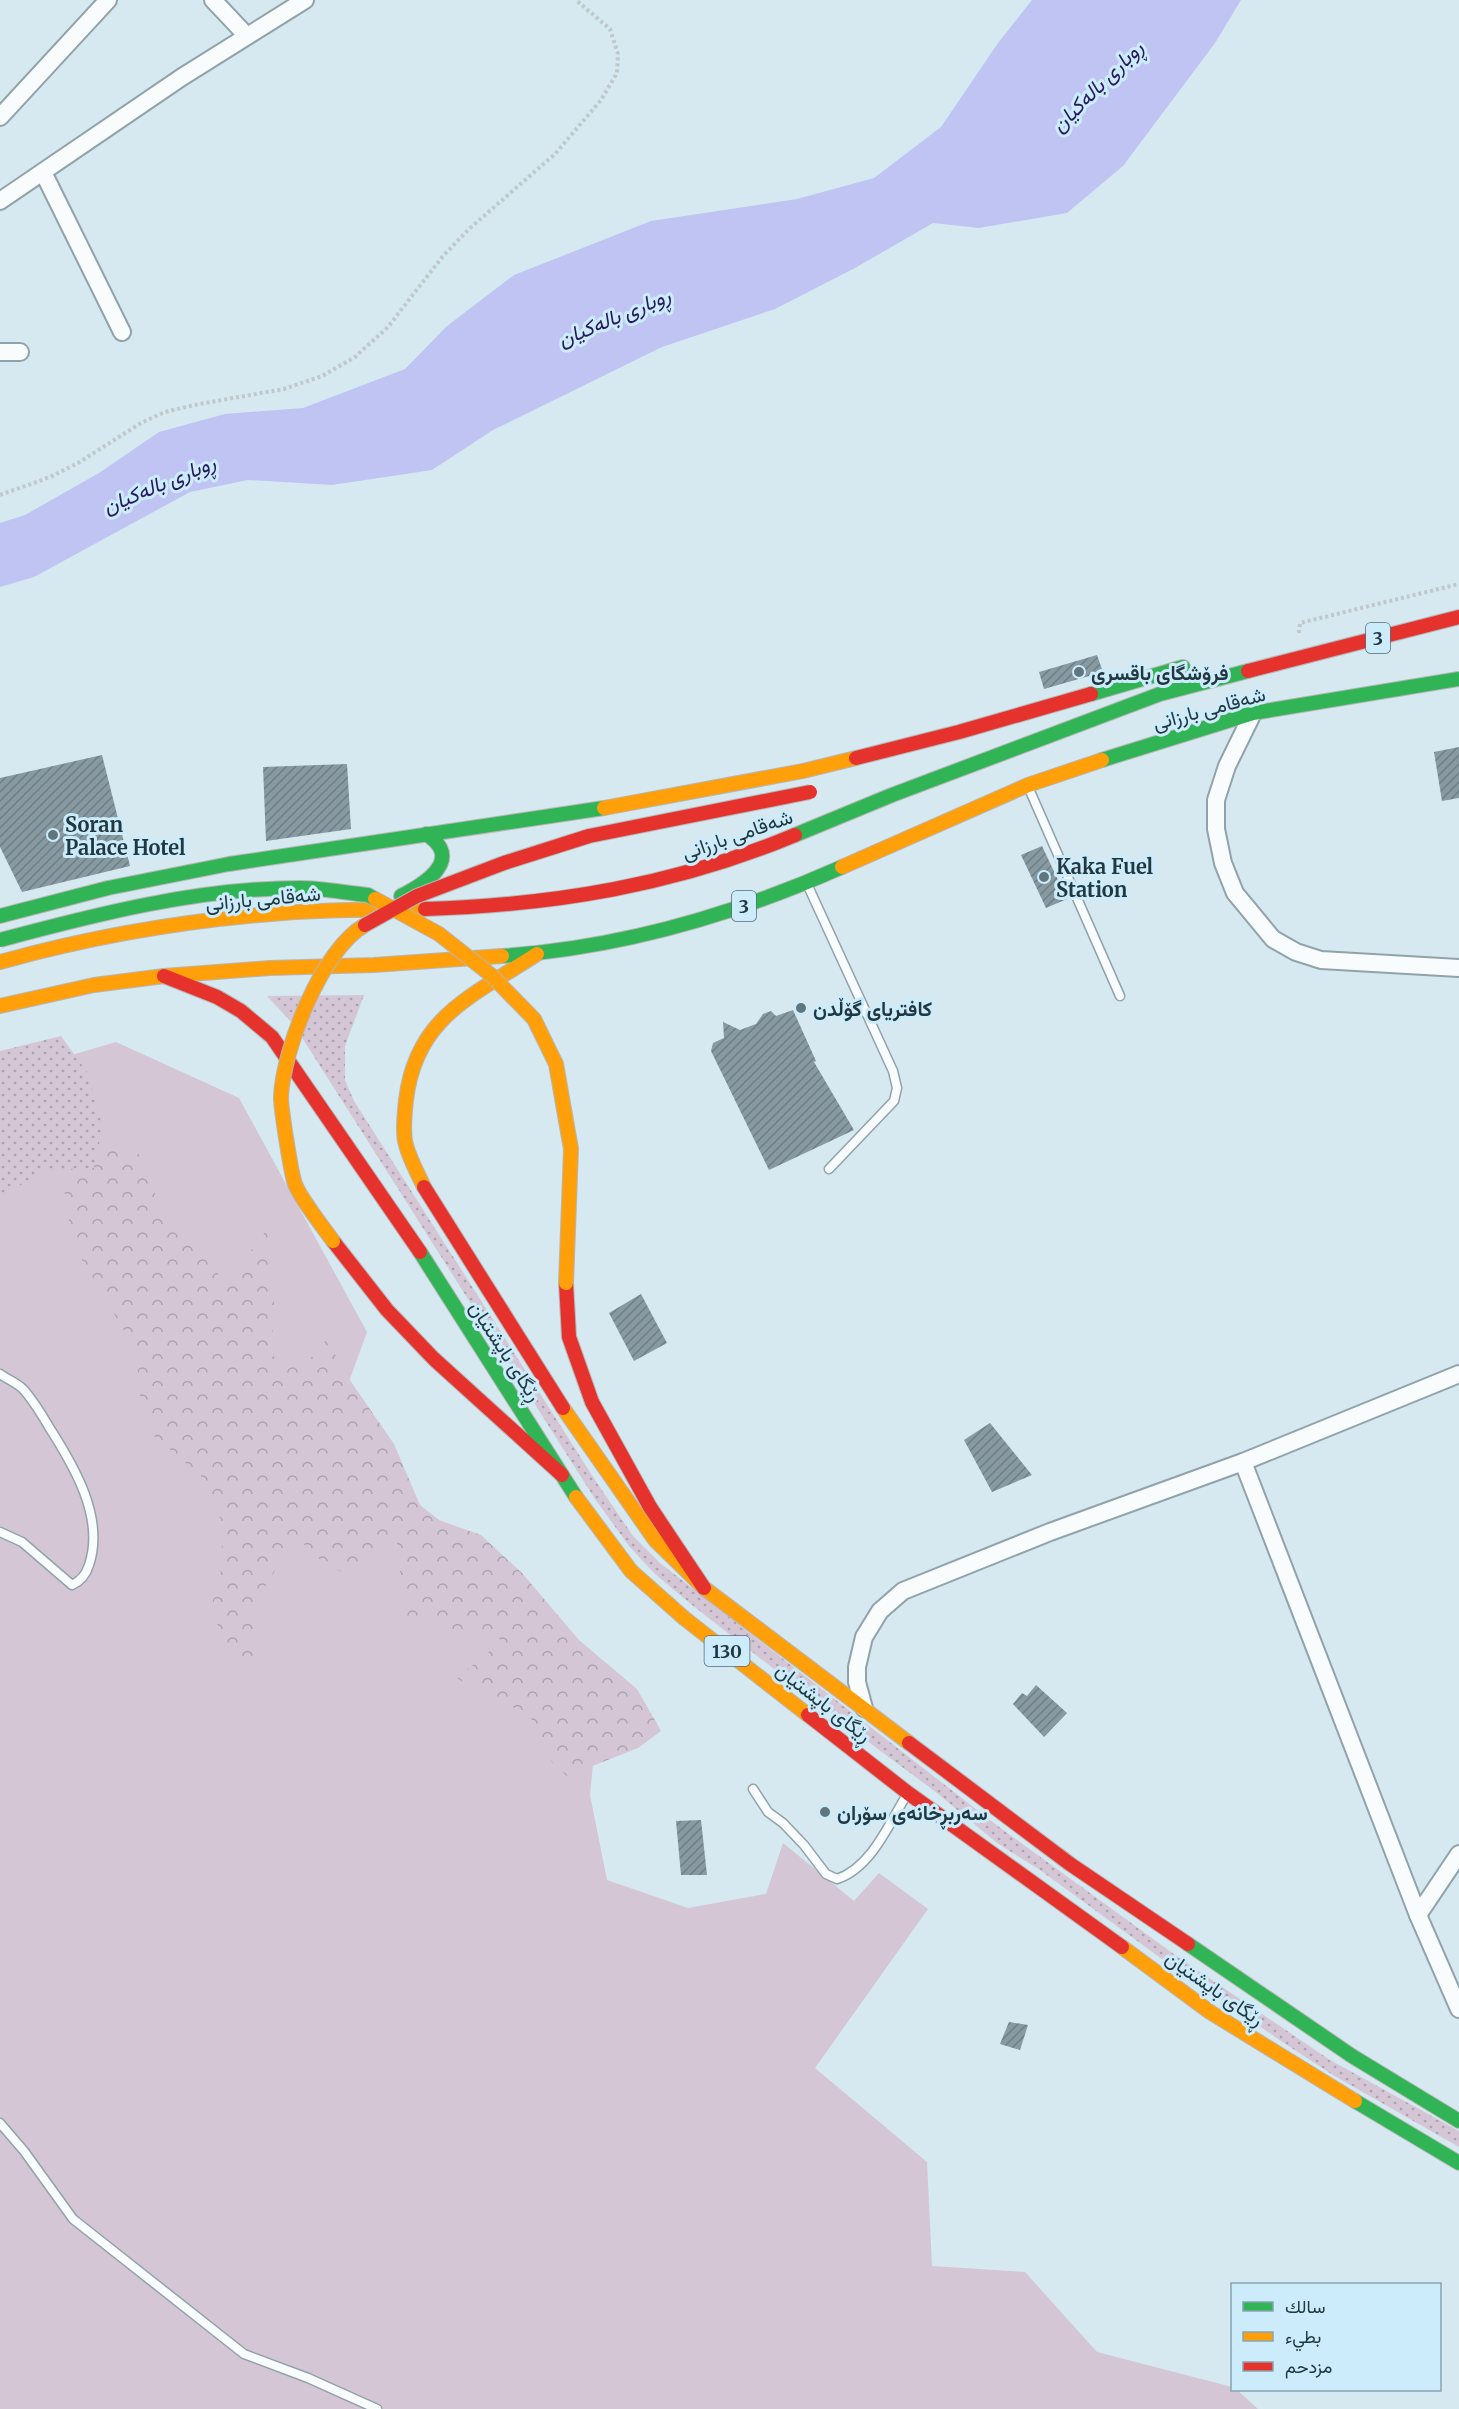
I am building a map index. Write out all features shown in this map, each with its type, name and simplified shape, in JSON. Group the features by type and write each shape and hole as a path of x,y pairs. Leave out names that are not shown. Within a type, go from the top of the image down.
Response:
{"main road":[{"name":"شەقامی بارزانی","path":"0,962 42,950 134,930 284,913 454,908 571,898 658,880 747,855 892,795 1161,694 1459,617"},
{"path":"1219,663 1260,668"},
{"path":"0,916 108,888 229,864 562,815 824,767 959,732 1195,665"},
{"name":"شەقامی بارزانی","path":"0,1006 94,985 164,976 537,954 617,941 711,918 806,883 1028,785 1139,747 1253,713 1459,679"},
{"path":"993,742 1161,694"},
{"path":"562,1476 434,1359 387,1310 333,1241 295,1184 281,1098 292,1043 312,989 354,932 417,896 504,863 589,836 815,790"},
{"path":"340,911 370,905 407,893 425,882 458,844 492,824"},
{"path":"426,834 441,847 440,867"},
{"path":"0,940 67,922 173,900 234,892 301,888 368,895 440,934 491,975 534,1019 555,1064 571,1149 566,1283 569,1337 592,1402 650,1507 704,1588"},
{"name":"ڕێگای باپشتیان","path":"537,954 454,1008 431,1030 417,1054 409,1076 405,1110 405,1144 424,1188 448,1229 584,1441 655,1540 704,1588 1070,1864 1352,2056 1459,2121"},
{"name":"ڕێگای باپشتیان","path":"164,976 217,997 241,1011 272,1037 418,1249 580,1503 631,1571 684,1618 908,1793 1065,1904 1210,2012 1459,2163"}],"street":[{"path":"0,117 108,0"},
{"path":"213,0 247,36"},
{"path":"0,201 182,77 305,0"},
{"path":"43,172 122,332"},
{"path":"0,352 20,352"},
{"path":"1253,713 1227,766 1216,800 1216,829 1223,863 1234,893 1273,939 1296,952 1322,960 1459,968"},
{"path":"865,1711 860,1697 857,1667 864,1637 880,1611 903,1591 1050,1532 1243,1462 1459,1374"},
{"path":"1243,1462 1418,1915 1459,2009"},
{"path":"1418,1915 1459,1854"}],"lane":[{"path":"1028,785 1120,996"},
{"path":"806,883 893,1071 897,1088 894,1101 829,1169"},
{"path":"0,1374 22,1388 66,1453 86,1497 92,1529 93,1554 80,1582 72,1585 22,1542 0,1532"},
{"path":"753,1789 768,1812 783,1823 804,1845 826,1874 837,1880 850,1875 861,1864 908,1793"},
{"path":"0,2123 24,2151 73,2219 244,2354 308,2378 377,2409"}],"path":[{"path":"0,495 50,477 78,463 141,423 165,412 284,389 322,376 355,357 388,327 443,256 462,236 555,154 601,100 617,73 618,54 610,29 576,0"},
{"path":"1296,659 1300,623 1459,584"}],"green space":[{"path":"364,995 345,1046 345,1080 354,1101 633,1536 660,1563 995,1824 1178,1957 1330,2060 1459,2131 1459,2147 1333,2075 1281,2041 1177,1970 1040,1870 997,1843 937,1793 851,1729 655,1574 629,1546 595,1499 294,1025 267,996"},
{"path":"61,1036 87,1072 103,1124 94,1168 45,1170 3,1196 0,1201 0,1051"},
{"path":"116,1042 239,1098 367,1332 338,1412 596,1731 590,1795 607,1880 688,1908 766,1894 783,1843 854,1901 879,1873 928,1909 815,2068 927,2162 932,2266 1025,2272 1097,2352 1231,2387 1231,2391 1238,2391 1258,2409 0,2409 0,1076"},
{"path":"83,1147 132,1147 147,1164 159,1209 179,1237 207,1244 223,1288 267,1229 275,1311 270,1355 303,1367 327,1339 345,1373 394,1444 420,1505 439,1520 481,1535 522,1573 579,1640 637,1689 661,1731 638,1748 567,1776 553,1764 528,1712 492,1701 457,1678 503,1640 405,1619 396,1533 343,1572 327,1566 295,1536 255,1605 252,1673 225,1647 211,1605 220,1584 223,1524 201,1476 154,1436 140,1396 136,1351 73,1245 62,1177"}],"water":[{"name":"ڕوباری بالەکیان","path":"1032,0 1241,0 1215,43 1123,166 1067,213 979,228 933,223 855,268 775,309 662,347 493,430 432,470 332,485 248,480 190,492 34,577 0,587 0,523 25,515 99,473 159,432 225,414 303,408 405,369 447,326 514,275 651,221 797,199 874,178 941,127 998,43"}],"building":[{"path":"1097,655 1103,672 1044,689 1039,672"},
{"path":"1459,747 1459,798 1442,801 1434,752"},
{"path":"102,755 130,866 22,892 0,847 0,778"},
{"path":"347,764 351,829 266,841 263,767"},
{"name":"Kaka Fuel Station","path":"1042,846 1067,899 1046,908 1021,855"},
{"path":"793,1010 816,1061 814,1062 854,1130 769,1170 711,1051 713,1043 724,1038 723,1022 740,1030 756,1024 763,1014 771,1011 776,1016"},
{"path":"641,1294 667,1343 634,1361 609,1313"},
{"path":"990,1423 1032,1475 992,1492 964,1440"},
{"path":"1036,1685 1067,1713 1044,1737 1013,1704 1022,1693 1027,1696"},
{"path":"701,1820 707,1875 681,1875 676,1821"},
{"path":"1009,2022 1028,2025 1020,2050 1000,2044"}],"traffic: fast":[{"path":"1091,694 1183,667"},
{"path":"795,835 892,795 1160,694 1248,671"},
{"path":"1102,760 1253,713 1459,679"},
{"path":"0,916 108,888 229,864 604,808"},
{"path":"401,896 430,877 442,861 442,852 437,843 426,834"},
{"path":"502,956 590,945 676,927 760,900 842,867"},
{"path":"0,940 148,904 224,892 308,888 368,895 375,899"},
{"path":"420,1252 576,1497"},
{"path":"1188,1944 1352,2056 1459,2121"},
{"path":"1355,2101 1459,2163"}],"traffic: slow":[{"path":"604,808 803,771 856,758"},
{"path":"842,867 1028,785 1102,760"},
{"path":"375,899 439,934 491,975 534,1019 556,1064 571,1149 566,1283"},
{"path":"0,962 70,944 140,930 211,920 336,910 425,909"},
{"path":"333,1241 295,1184 286,1141 281,1097 283,1077 297,1028 320,977 349,937 365,925"},
{"path":"424,1187 408,1151 404,1128 406,1100 412,1071 422,1048 435,1028 451,1011 537,954"},
{"path":"0,1006 94,985 164,976 502,956"},
{"path":"563,1408 655,1540 704,1588 909,1743"},
{"path":"576,1497 631,1571 684,1618 808,1715"},
{"path":"1122,1947 1210,2012 1355,2101"}],"traffic: jam":[{"path":"1248,671 1459,617"},
{"path":"856,758 959,732 1091,694"},
{"path":"365,925 417,896 504,863 589,836 810,792"},
{"path":"425,909 520,903 614,889 705,867 795,835"},
{"path":"164,976 217,997 241,1011 272,1037 420,1252"},
{"path":"424,1187 563,1408"},
{"path":"333,1241 387,1310 434,1359 562,1475"},
{"path":"566,1283 569,1337 592,1402 650,1507 704,1588"},
{"path":"808,1715 908,1793 1122,1947"},
{"path":"909,1743 1070,1864 1188,1944"}],"place":[{"name":"فرۆشگای باقسری","path":"1079,672"},
{"name":"Soran Palace Hotel","path":"53,835"},
{"name":"Kaka Fuel Station","path":"1044,877"},
{"name":"کافتریای گۆڵدن","path":"801,1008"},
{"name":"سەربڕخانەی سۆران","path":"825,1812"}]}
